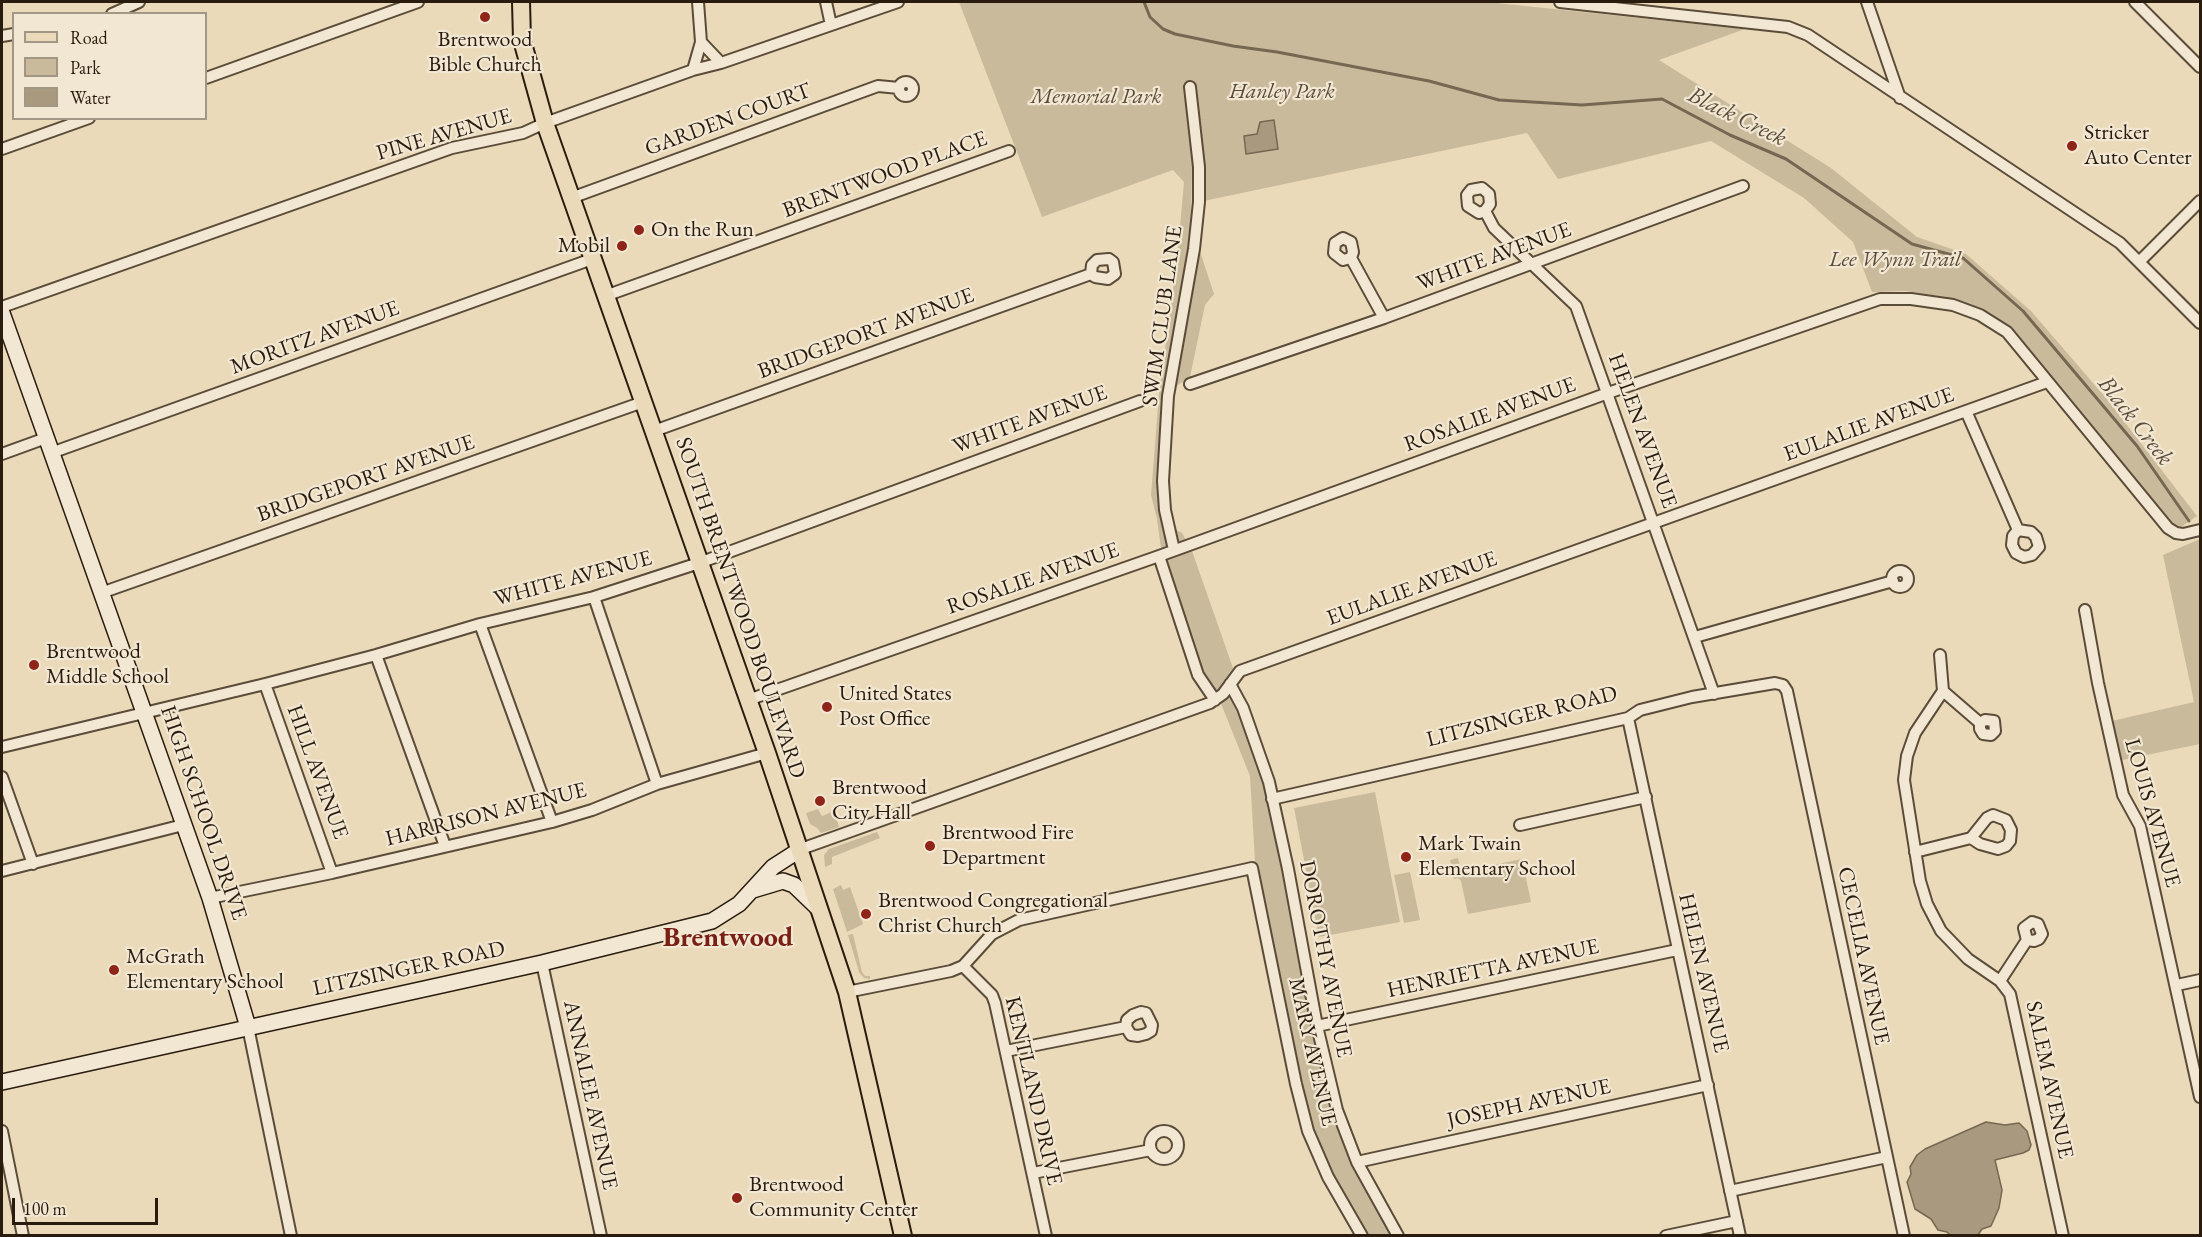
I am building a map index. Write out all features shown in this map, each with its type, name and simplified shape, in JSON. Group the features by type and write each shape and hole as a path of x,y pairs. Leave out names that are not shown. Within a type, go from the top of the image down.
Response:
{"main road":[{"name":"SOUTH BRENTWOOD BOULEVARD","path":"521,2 522,40 545,123 591,259 801,849 847,993 903,1236"}],"street":[{"path":"116,12 139,2"},
{"path":"207,78 418,2"},
{"path":"693,70 701,42 698,2"},
{"path":"826,2 831,25"},
{"name":"PINE AVENUE","path":"2,308 452,148 513,136 693,70 721,63 898,2"},
{"path":"1560,2 1788,27 1808,34 1900,98 2120,243 2200,323"},
{"path":"1867,2 1900,98"},
{"path":"2135,2 2200,67"},
{"path":"701,42 721,63"},
{"name":"GARDEN COURT","path":"571,198 878,86 899,88"},
{"name":"SWIM CLUB LANE","path":"1174,550 1165,510 1163,481 1168,396 1194,249 1199,202 1199,167 1190,87"},
{"path":"2,148 83,120"},
{"name":"BRENTWOOD PLACE","path":"605,296 1009,151"},
{"name":"WHITE AVENUE","path":"1190,384 1384,318 1743,186"},
{"path":"2139,262 2200,201"},
{"name":"HELEN AVENUE","path":"1485,211 1494,228 1576,306 1714,694"},
{"path":"1351,258 1384,318"},
{"name":"MORITZ AVENUE","path":"51,453 591,259"},
{"name":"BRIDGEPORT AVENUE","path":"654,431 1091,274"},
{"name":"ROSALIE AVENUE","path":"748,700 1159,556 1608,393 1880,299 1911,299 1953,305 1980,315 2007,332 2168,528 2183,534 2200,530"},
{"name":"HIGH SCHOOL DRIVE","path":"2,313 210,898 248,1027 291,1236"},
{"name":"EULALIE AVENUE","path":"801,849 1215,700 1240,672 2047,382"},
{"name":"WHITE AVENUE","path":"2,747 265,684 376,655 480,624 594,597 699,563 1140,401"},
{"name":"BRIDGEPORT AVENUE","path":"101,593 643,402"},
{"path":"1966,411 2018,530"},
{"path":"2,454 46,438"},
{"path":"1159,556 1198,675 1215,700"},
{"path":"1695,637 1893,581"},
{"path":"594,597 657,784"},
{"name":"LOUIS AVENUE","path":"2085,610 2098,683 2123,795 2140,826 2200,1097"},
{"path":"480,624 552,822"},
{"path":"376,655 445,846"},
{"path":"1940,655 1943,691 1980,723"},
{"name":"LITZSINGER ROAD","path":"1272,799 1628,718 1640,710 1692,697 1775,683 1783,685"},
{"name":"HILL AVENUE","path":"265,684 332,873"},
{"name":"DOROTHY AVENUE","path":"1230,684 1243,708 1269,782 1288,869 1317,1026 1337,1110 1357,1162 1398,1236"},
{"name":"CECELIA AVENUE","path":"1783,685 1787,691 1904,1236"},
{"name":"SALEM AVENUE","path":"1943,691 1921,721 1907,756 1905,791 1915,852 1927,904 1941,931 1968,959 2000,981 2010,994 2063,1236"},
{"name":"HELEN AVENUE","path":"1628,718 1740,1236"},
{"name":"HARRISON AVENUE","path":"210,898 332,873 552,822 592,810 657,784 767,753"},
{"path":"2,777 33,864"},
{"path":"1520,825 1646,797"},
{"path":"2,871 183,825"},
{"path":"1915,852 1971,838"},
{"name":"LITZSINGER ROAD","path":"2,1082 542,963 712,921 740,904 773,867 801,849"},
{"name":"MARY AVENUE","path":"963,966 992,934 1019,920 1252,868 1296,1084 1308,1131 1328,1177 1362,1236"},
{"path":"753,891 783,881 794,885 821,911"},
{"path":"2000,981 2027,940"},
{"name":"HENRIETTA AVENUE","path":"1317,1026 1677,950"},
{"name":"ANNALEE AVENUE","path":"542,963 601,1236"},
{"path":"847,993 951,971 963,966"},
{"name":"KENTLAND DRIVE","path":"963,966 992,995 1046,1236"},
{"path":"2176,985 2200,980"},
{"path":"1006,1052 1126,1027"},
{"name":"JOSEPH AVENUE","path":"1357,1162 1708,1085"},
{"path":"2,1131 23,1236"},
{"path":"1033,1173 1151,1150"},
{"path":"1730,1191 1887,1157"},
{"path":"1666,1236 1737,1221"}],"green space":[{"path":"959,2 1487,2 1745,29 1659,60 1831,168 1917,237 1966,254 2031,311 2106,398 2197,516 2181,527 2174,526 2167,519 2012,330 1973,307 1946,297 1905,291 1872,292 1853,242 1804,198 1711,141 1558,179 1527,133 1199,202 1197,162 1192,164 1191,224 1214,294 1205,305 1190,377 1172,389 1167,480 1169,511 1174,529 1182,533 1192,551 1233,668 1224,681 1243,718 1268,800 1326,1092 1337,1129 1393,1235 1367,1235 1337,1184 1316,1140 1305,1104 1255,862 1250,776 1214,686 1207,682 1203,675 1161,548 1151,495 1159,394 1177,260 1184,182 1173,170 1042,217"},
{"path":"2200,539 2200,744 2122,760 2112,721 2194,702 2163,555"},
{"path":"1375,792 1400,922 1319,937 1294,808"},
{"path":"818,809 822,816 834,811 839,827 821,833 810,824 806,813"},
{"path":"877,832 880,838 832,857 832,864 825,867 824,855 829,849"},
{"path":"1458,858 1462,874 1522,859 1531,902 1468,914 1461,881 1458,878 1454,879 1450,860"},
{"path":"1410,872 1420,920 1404,923 1394,875"},
{"path":"841,885 843,890 850,887 863,924 847,932 833,889"},
{"path":"853,934 862,972 865,976 870,976 870,979 864,978 859,972 848,935"}],"water":[{"path":"1274,120 1278,149 1246,154 1244,136 1257,134 1260,122"},
{"path":"1986,1122 2005,1125 2019,1123 2027,1131 2031,1145 2029,1150 2023,1153 1995,1160 2002,1190 1999,1208 1991,1226 1982,1229 1978,1235 1950,1235 1938,1230 1931,1219 1915,1209 1907,1182 1911,1174 1910,1167 1917,1155 1925,1149"}],"waterway":[{"name":"Black Creek","path":"1144,2 1150,17 1163,29 1175,34 1429,81 1499,100 1582,105 1662,99 1730,135 1786,159 1912,244 1963,258 2023,311 2137,446 2189,521"}],"place":[{"name":"Brentwood Bible Church","path":"485,17"},
{"name":"Stricker Auto Center","path":"2072,146"},
{"name":"On the Run","path":"639,230"},
{"name":"Mobil","path":"622,246"},
{"name":"Brentwood Middle School","path":"34,665"},
{"name":"United States Post Office","path":"827,707"},
{"name":"Brentwood City Hall","path":"820,801"},
{"name":"Brentwood Fire Department","path":"930,846"},
{"name":"Mark Twain Elementary School","path":"1406,857"},
{"name":"Brentwood Congregational Christ Church","path":"866,914"},
{"name":"McGrath Elementary School","path":"114,970"},
{"name":"Brentwood Community Center","path":"737,1198"}],"district":[{"name":"Brentwood","path":"728,938"}],"park label":[{"name":"Hanley Park","path":"1282,92"},
{"name":"Memorial Park","path":"1096,97"},
{"name":"Lee Wynn Trail","path":"1895,260"}]}
